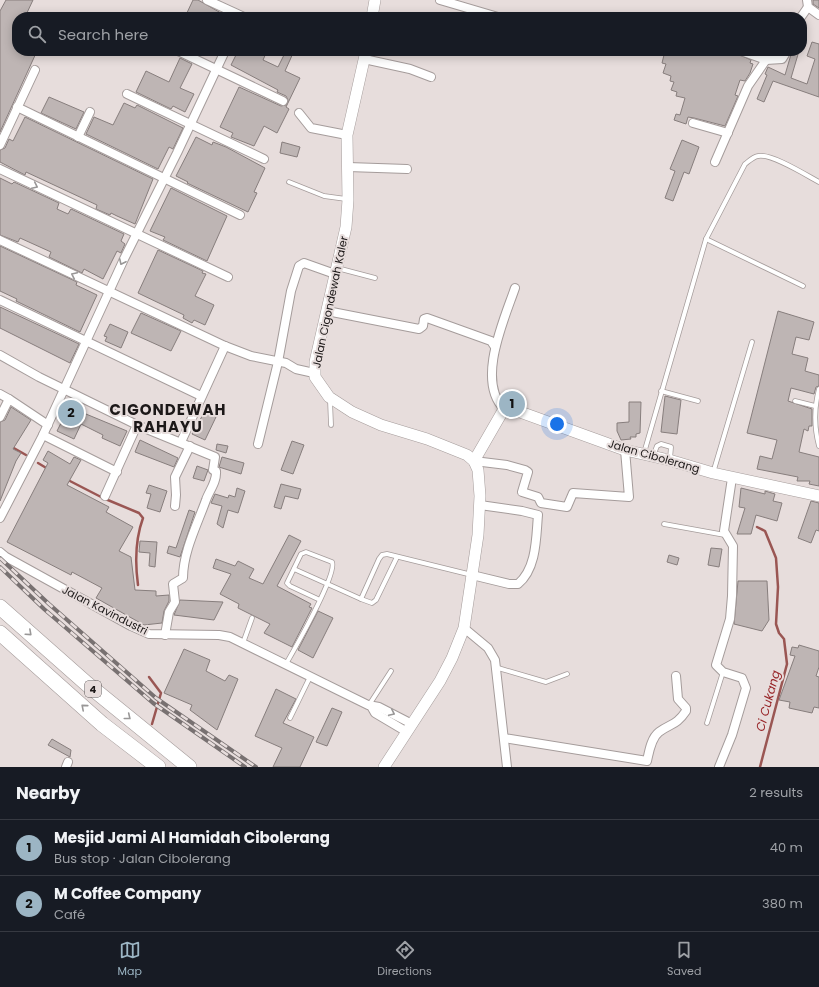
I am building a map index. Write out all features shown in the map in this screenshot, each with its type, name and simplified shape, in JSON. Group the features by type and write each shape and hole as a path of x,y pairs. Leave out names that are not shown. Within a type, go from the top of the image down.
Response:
{"highway":[{"name":"4","path":"0,607 87,684 189,767"},
{"name":"4","path":"0,633 102,724 158,767"}],"main road":[{"path":"373,12 375,0"},
{"name":"Jalan Cigondewah Kaler","path":"365,56 347,135 348,200 346,227 314,373 316,380 329,397 352,412 380,425 456,450 467,455 474,461"},
{"name":"Jalan Cibolerang","path":"504,409 509,408 524,412 625,450 669,460 732,478 819,496"},
{"path":"384,767 410,728 452,658 464,628 480,505 478,470 474,461 504,409"}],"street":[{"path":"206,0 231,12"},
{"path":"440,0 481,12"},
{"path":"804,12 808,3 819,15"},
{"path":"189,56 284,101"},
{"path":"0,518 48,425 63,389 109,291 222,56"},
{"path":"368,56 431,77"},
{"path":"755,56 766,60 779,60 785,56"},
{"path":"715,162 748,86 766,60"},
{"path":"0,144 35,70"},
{"path":"127,94 264,160"},
{"path":"17,107 240,215"},
{"path":"78,136 90,112"},
{"path":"299,113 311,128 347,135"},
{"path":"693,122 728,133"},
{"path":"348,167 407,169"},
{"path":"0,169 228,277"},
{"path":"0,240 225,346 251,356 290,364 296,369 314,373"},
{"path":"258,444 278,362 291,291 299,266 304,263 336,271"},
{"path":"504,409 497,402 493,391 492,376 495,347 515,288"},
{"path":"0,300 201,396"},
{"path":"327,311 419,329 423,326 424,319 427,318 491,341 495,347"},
{"path":"181,442 225,346"},
{"path":"0,355 39,377 137,426 181,442 215,457 212,467 213,470 216,471 216,478 206,500 188,552 183,568 183,579 173,584 175,602 169,612 165,635"},
{"path":"0,394 48,425"},
{"path":"0,417 9,399"},
{"path":"105,496 137,426"},
{"path":"43,435 117,472"},
{"path":"175,506 176,495 174,477 190,446"},
{"path":"541,503 567,507 573,493 629,497 625,450"},
{"path":"472,575 509,584 518,584 522,581 533,558 538,515 541,503 538,497 522,492 527,471 507,465 474,461"},
{"path":"719,767 732,735 746,688 742,678 724,672 717,667 716,663 730,619 733,577 733,546 725,535 725,513 732,478"},
{"path":"480,505 522,511 538,515"},
{"name":"Jalan Kavindustri","path":"0,552 6,557 131,626 149,634 219,634 244,643 310,677 370,705 379,707 410,728"},
{"path":"464,628 488,648 498,668 507,767"},
{"path":"504,738 647,761 649,749 658,733 676,723 686,711 686,708 678,699 676,676"}],"lane":[{"path":"648,455 661,392 706,239 745,164 759,155 770,157 819,182"},
{"path":"289,182 324,196 348,200"},
{"path":"706,239 803,286"},
{"path":"336,271 375,278"},
{"path":"713,473 752,342"},
{"path":"819,389 815,406 816,434 819,446"},
{"path":"661,392 698,401"},
{"path":"329,397 331,425"},
{"path":"795,401 815,406"},
{"path":"664,524 725,535"},
{"path":"286,664 320,600 333,568 332,562 306,552 301,554 287,583 290,586 320,600"},
{"path":"361,599 382,555 387,554 472,575"},
{"path":"294,569 372,604 376,600 397,557"},
{"path":"244,643 252,618"},
{"path":"498,668 546,682 567,674"},
{"path":"370,705 391,671"},
{"path":"707,723 724,672"},
{"path":"290,718 310,677"}],"building":[{"path":"6,0 33,0 27,12 12,12 12,56 35,56 0,132 0,11"},
{"path":"193,0 198,0 219,12 187,12"},
{"path":"813,0 819,0 819,8 813,4"},
{"path":"812,42 819,44 819,97 773,81 764,102 757,99 767,75 765,74 768,67 785,75 791,56 798,56 791,78 807,84 815,59 807,56"},
{"path":"236,56 265,56 263,60 278,67 284,56 292,56 285,71 300,78 286,107 289,109 277,133 264,126 254,146 231,137 233,133 220,127 239,87 281,106 286,105 288,100 286,96 277,92 278,90 231,65"},
{"path":"664,56 742,56 751,60 750,63 753,64 745,81 740,80 735,95 738,96 725,126 688,117 686,124 674,120 676,114 680,115 685,98 676,96 677,92 671,90 674,82 670,81 671,76 663,73 666,64 662,63"},
{"path":"180,58 192,64 180,88 194,94 185,112 173,106 171,109 136,92 146,71 169,82"},
{"path":"49,97 84,112 76,129 41,113"},
{"path":"124,103 135,108 137,105 183,128 173,149 169,147 158,169 86,134 94,117 113,125"},
{"path":"25,117 153,179 135,224 111,213 110,215 96,209 97,205 26,172 25,175 0,162 0,150 5,148 9,139 13,141"},
{"path":"196,137 212,145 213,142 226,147 265,168 254,192 257,193 248,212 187,183 188,182 176,176"},
{"path":"682,140 699,147 689,174 684,172 673,201 665,198 675,171 670,169"},
{"path":"282,142 300,147 297,157 280,153"},
{"path":"0,178 12,184 14,182 59,203 57,209 68,214 71,209 124,234 121,241 125,244 121,253 117,251 103,279 84,269 82,273 49,257 51,252 20,238 18,242 0,235"},
{"path":"171,188 227,216 207,261 163,240 165,237 150,231"},
{"path":"0,246 77,282 76,285 97,295 80,332 16,301 17,299 0,291"},
{"path":"158,250 203,271 202,273 206,274 195,296 214,305 205,325 194,320 192,323 183,318 184,315 138,293"},
{"path":"0,307 79,344 70,363 0,328"},
{"path":"778,311 814,322 809,340 796,337 792,354 808,358 805,371 819,375 819,386 816,387 814,394 791,388 788,401 812,409 812,426 809,426 808,431 804,429 799,452 819,457 819,486 809,484 810,481 797,481 798,477 757,469 760,456 772,459 777,440 747,433"},
{"path":"141,313 181,331 171,351 131,333"},
{"path":"110,324 128,332 121,348 105,341 107,337 104,336"},
{"path":"665,396 681,400 677,434 661,432"},
{"path":"629,402 641,402 640,433 636,434 636,437 630,437 631,439 621,440 617,431 617,423 629,422"},
{"path":"11,407 31,420 13,449 21,453 16,461 0,501 0,422 5,420"},
{"path":"69,407 127,431 120,446 102,438 103,435 81,424 74,439 57,431"},
{"path":"205,411 216,417 205,440 192,434"},
{"path":"140,440 178,458 174,467 135,452"},
{"path":"292,441 304,445 293,474 281,470"},
{"path":"217,444 228,446 226,453 216,450"},
{"path":"48,451 70,464 74,457 81,460 67,485 109,507 106,512 133,527 119,551 131,557 135,590 156,591 156,596 169,595 169,601 164,611 162,623 144,625 96,598 102,588 72,572 71,575 7,542 48,463 43,460"},
{"path":"222,457 244,463 241,474 219,467"},
{"path":"197,466 208,470 204,481 193,478"},
{"path":"281,484 301,489 298,499 285,496 281,509 274,507"},
{"path":"149,485 167,491 160,512 147,508 151,494 146,493"},
{"path":"237,488 245,491 238,513 228,510 223,528 217,524 222,506 211,503 215,494 228,498 229,495 235,497"},
{"path":"741,488 765,494 765,491 775,494 773,501 782,503 777,521 756,515 751,534 737,534 745,508 739,507"},
{"path":"811,501 819,503 819,531 816,530 811,543 798,538"},
{"path":"189,510 195,512 180,557 167,553 169,546 176,548"},
{"path":"289,535 301,541 277,586 311,604 309,607 312,608 292,647 264,633 270,624 238,608 239,604 220,594 231,574 213,568 216,559 235,566 238,561 254,569 249,578 263,584"},
{"path":"140,541 157,542 155,567 149,566 150,553 139,552"},
{"path":"711,548 722,549 719,567 708,565"},
{"path":"669,555 679,558 677,565 667,562"},
{"path":"738,581 767,581 769,620 762,631 734,624"},
{"path":"180,600 223,602 214,620 174,615"},
{"path":"318,611 333,618 313,658 298,650"},
{"path":"799,645 819,651 819,667 816,676 819,677 819,708 814,707 812,713 789,708 790,702 779,700 795,656 790,655 792,647 798,648"},
{"path":"184,649 210,660 206,671 225,681 229,675 238,679 217,730 190,710 192,705 164,693"},
{"path":"276,689 296,699 283,723 314,737 300,767 273,767 282,748 255,736"},
{"path":"332,708 342,712 327,746 316,742"},
{"path":"52,739 71,750 70,757 48,745"}],"waterway":[{"path":"12,447 26,455"},
{"path":"38,463 48,469"},
{"path":"66,479 103,498 139,513 143,518 138,535 136,552 138,585"},
{"name":"Ci Cukang","path":"757,527 765,531 776,558 778,587 776,624 779,633 784,639 787,664 760,767"},
{"path":"149,677 161,693 152,724"}],"railway":[{"path":"0,558 49,604 156,698 256,767"},
{"path":"0,567 44,609 153,703 245,767"}],"place":[{"name":"Mesjid Jami Al Hamidah Cibolerang","path":"512,404"},
{"name":"M Coffee Company","path":"71,413"}],"district":[{"name":"CIGONDEWAH RAHAYU","path":"168,418"}]}
